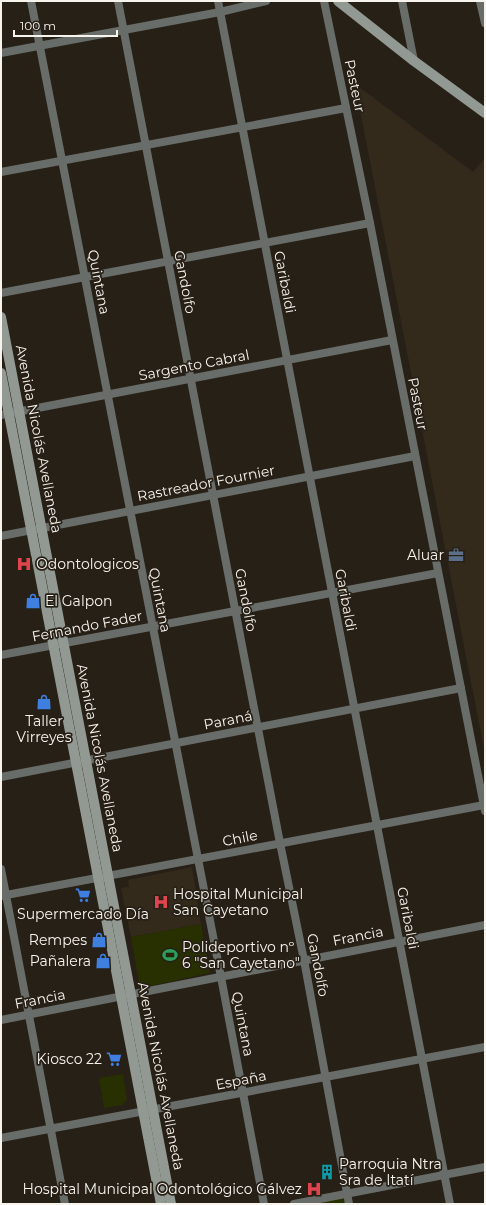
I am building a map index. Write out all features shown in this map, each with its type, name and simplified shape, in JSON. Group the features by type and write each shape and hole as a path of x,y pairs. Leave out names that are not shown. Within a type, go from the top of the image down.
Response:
{"main road":[{"path":"338,1 485,113"},
{"name":"Avenida Nicolás Avellaneda","path":"1,317 86,760 103,876"},
{"name":"Avenida Nicolás Avellaneda","path":"1,373 5,414 31,530 76,762 103,876 148,1110 171,1204"},
{"name":"Avenida Nicolás Avellaneda","path":"148,1110 161,1204"}],"street":[{"name":"Quintana","path":"31,1 264,1204"},
{"name":"Gandolfo","path":"118,1 190,379 304,960 349,1204"},
{"name":"Garibaldi","path":"218,1 450,1204"},
{"path":"1,53 220,12 266,1"},
{"name":"Pasteur","path":"324,1 370,223 484,808"},
{"path":"402,1 414,60"},
{"path":"480,1 485,23"},
{"path":"1,172 346,108"},
{"path":"1,293 370,223"},
{"name":"Sargento Cabral","path":"5,414 392,340"},
{"name":"Rastreador Fournier","path":"1,536 415,456"},
{"name":"Fernando Fader","path":"1,655 438,573"},
{"name":"Paraná","path":"1,777 461,688"},
{"name":"Chile","path":"3,895 376,825 484,808"},
{"path":"1,869 3,895 29,1015 65,1204"},
{"name":"Francia","path":"1,1020 485,925"},
{"name":"España","path":"1,1138 485,1047"},
{"path":"294,1204 485,1167"}],"shaded area":[{"path":"355,84 473,172 485,158 485,754"},
{"name":"Hospital Municipal San Cayetano","path":"192,867 201,924 131,937 121,888 129,887 128,880"}],"green space":[{"name":"Polideportivo nº 6 \"San Cayetano\"","path":"201,924 210,973 140,988 131,937"},
{"path":"123,1074 127,1100 122,1105 104,1108 99,1078"},
{"path":"341,1198 346,1204 309,1204"}],"place":[{"name":"Aluar","path":"456,555"},
{"name":"Odontologicos","path":"24,564"},
{"name":"El Galpon","path":"33,601"},
{"name":"Taller Virreyes","path":"44,702"},
{"name":"Supermercado Día","path":"83,895"},
{"name":"Hospital Municipal San Cayetano","path":"161,902"},
{"name":"Rempes","path":"99,940"},
{"name":"Polideportivo nº 6 \"San Cayetano\"","path":"170,955"},
{"name":"Pañalera","path":"103,961"},
{"name":"Kiosco 22","path":"114,1059"},
{"name":"Parroquia Ntra Sra de Itatí","path":"327,1172"},
{"name":"Hospital Municipal Odontológico Gálvez","path":"314,1189"}]}
